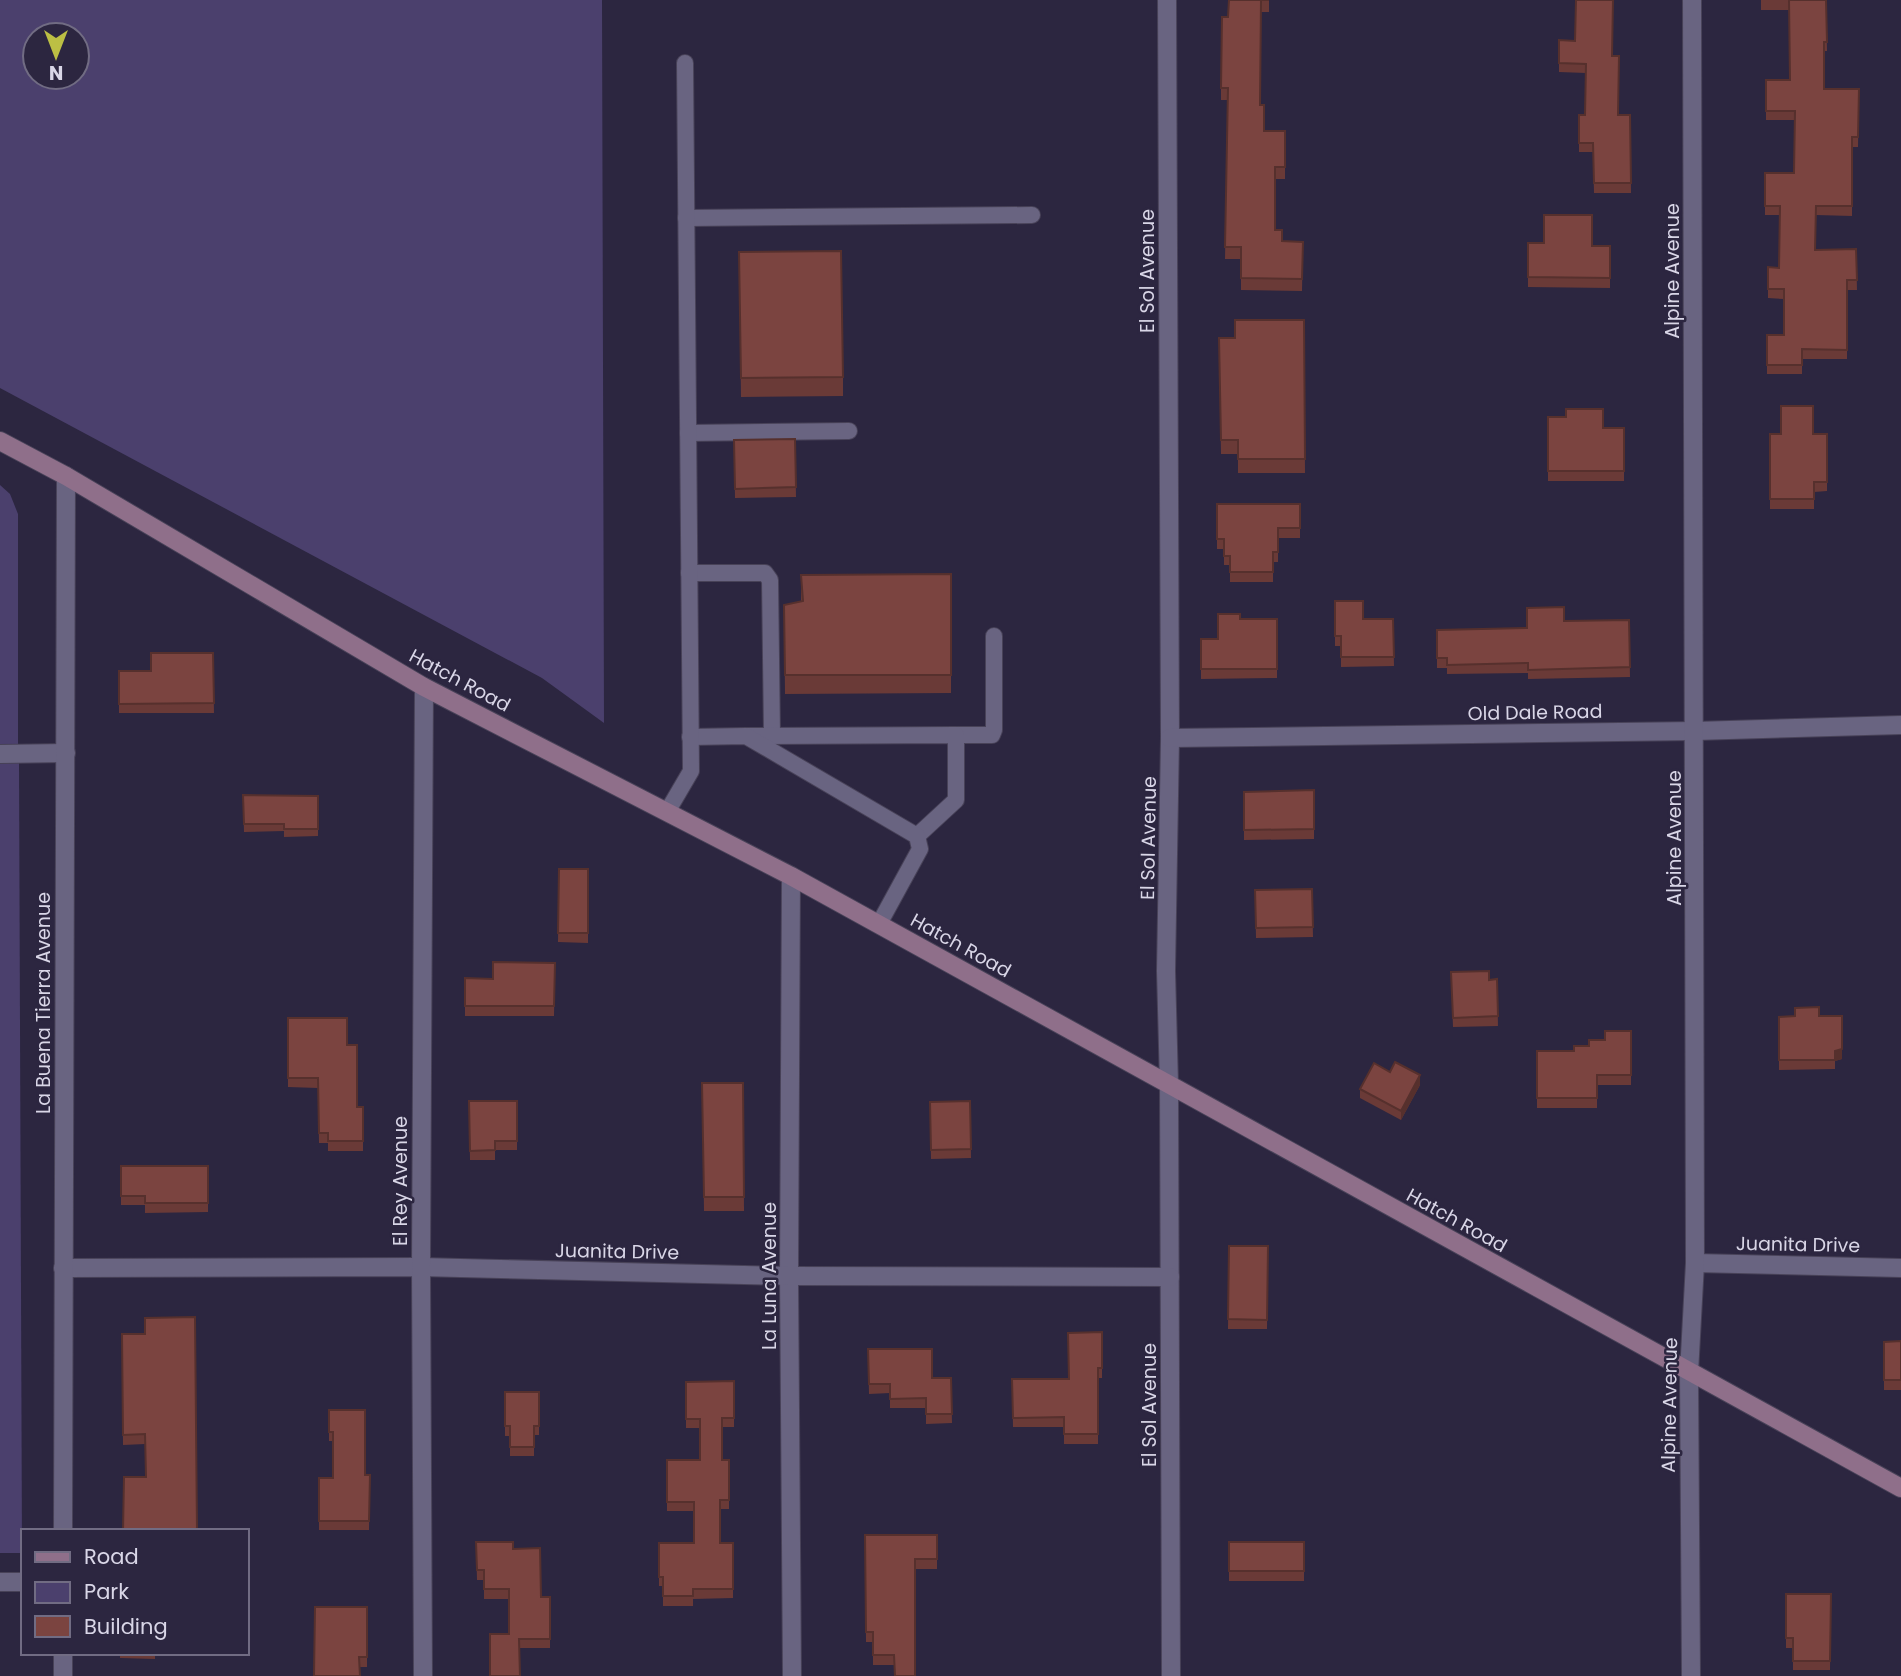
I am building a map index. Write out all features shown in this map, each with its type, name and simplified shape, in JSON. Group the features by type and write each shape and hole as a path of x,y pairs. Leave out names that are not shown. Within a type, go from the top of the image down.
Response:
{"street":[{"name":"El Sol Avenue","path":"1167,0 1170,738 1166,971 1169,1084 1171,1676"},
{"name":"Alpine Avenue","path":"1691,1676 1689,1373 1695,1263 1692,0"},
{"name":"Hatch Road","path":"0,441 66,476 424,687 792,876 1901,1488"},
{"name":"La Buena Tierra Avenue","path":"63,1529 66,476"},
{"name":"El Rey Avenue","path":"423,1676 421,1267 424,687"},
{"name":"Old Dale Road","path":"1170,738 1695,731 1901,725"},
{"path":"0,754 66,754"},
{"name":"La Luna Avenue","path":"792,876 789,1276 792,1676"},
{"name":"Juanita Drive","path":"1695,1263 1901,1268"},
{"name":"Juanita Drive","path":"63,1268 421,1267 789,1276 1170,1277"},
{"path":"0,1582 21,1582"},
{"path":"63,1655 63,1676"}],"lane":[{"path":"667,812 691,771 685,63"},
{"path":"686,218 1032,215"},
{"path":"688,433 849,431"},
{"path":"688,573 765,573 770,580 772,736"},
{"path":"690,737 992,735 994,636"},
{"path":"917,836 956,800 957,735"},
{"path":"746,736 917,836 920,849 879,924"}],"green space":[{"path":"0,0 602,0 604,723 542,678 0,388"},
{"path":"0,485 10,494 18,514 18,744 0,744"},
{"path":"0,763 19,763 22,1529 21,1553 0,1553"}],"building":[{"path":"1229,0 1261,0 1260,105 1264,105 1264,131 1285,131 1285,167 1275,167 1275,230 1282,230 1282,241 1303,242 1302,279 1241,278 1241,247 1225,247 1228,88 1221,88 1222,17 1228,17"},
{"path":"1576,0 1613,0 1612,56 1619,56 1618,115 1630,115 1631,183 1594,183 1593,143 1579,143 1579,115 1585,115 1586,64 1559,63 1559,40 1575,41"},
{"path":"1789,0 1826,0 1824,89 1859,89 1858,137 1852,137 1852,206 1816,206 1815,250 1856,249 1857,280 1847,280 1847,350 1802,349 1802,365 1767,365 1767,335 1784,335 1784,289 1768,289 1768,267 1779,268 1780,206 1765,206 1765,173 1794,173 1795,111 1766,111 1766,80 1790,80"},
{"path":"1544,215 1592,215 1592,246 1610,246 1610,278 1528,277 1528,243 1544,243"},
{"path":"841,251 843,377 741,378 739,252"},
{"path":"1235,320 1304,320 1305,459 1238,459 1238,440 1221,440 1219,338 1235,338"},
{"path":"1781,406 1813,406 1813,434 1827,434 1827,482 1814,482 1814,499 1770,499 1770,434 1781,434"},
{"path":"1566,409 1603,409 1603,428 1624,428 1624,471 1548,471 1548,417 1566,417"},
{"path":"795,439 796,487 735,489 734,440"},
{"path":"1217,504 1300,504 1300,528 1278,528 1278,552 1273,552 1273,572 1230,572 1230,556 1224,556 1224,539 1217,539"},
{"path":"951,574 951,675 785,675 784,605 803,601 801,575"},
{"path":"1335,601 1363,601 1363,619 1393,619 1394,657 1341,657 1341,636 1335,636"},
{"path":"1564,607 1564,621 1629,620 1630,667 1528,670 1528,663 1447,665 1447,658 1437,658 1437,630 1527,628 1527,608"},
{"path":"1218,614 1240,614 1240,619 1277,619 1277,669 1201,669 1201,639 1218,639"},
{"path":"151,653 213,653 214,703 119,704 119,671 151,671"},
{"path":"1314,790 1314,829 1244,830 1244,792"},
{"path":"243,795 318,796 318,829 284,829 284,824 244,824"},
{"path":"559,869 588,869 588,933 558,933"},
{"path":"1312,889 1313,927 1256,928 1255,890"},
{"path":"493,962 555,963 554,1006 465,1006 465,978 493,979"},
{"path":"1489,971 1489,980 1497,979 1498,1016 1453,1018 1451,972"},
{"path":"1819,1007 1819,1016 1842,1016 1842,1049 1835,1051 1835,1060 1779,1060 1779,1017 1795,1016 1795,1008"},
{"path":"288,1018 347,1018 347,1045 357,1045 357,1107 363,1107 363,1141 328,1141 328,1133 319,1133 318,1078 288,1078"},
{"path":"1605,1031 1631,1031 1631,1075 1597,1075 1597,1098 1537,1098 1537,1051 1574,1051 1574,1046 1589,1046 1589,1040 1605,1040"},
{"path":"1395,1062 1420,1075 1401,1111 1360,1089 1374,1063 1390,1072"},
{"path":"702,1083 743,1083 744,1197 704,1197"},
{"path":"469,1101 517,1101 517,1141 495,1141 495,1150 470,1151"},
{"path":"970,1101 971,1149 931,1150 930,1102"},
{"path":"121,1166 208,1166 208,1203 145,1203 145,1196 121,1196"},
{"path":"1229,1246 1268,1246 1267,1320 1228,1319"},
{"path":"195,1317 197,1529 123,1529 124,1477 146,1477 145,1434 123,1435 122,1334 145,1334 145,1318"},
{"path":"1102,1332 1102,1368 1098,1368 1098,1434 1064,1434 1064,1417 1013,1418 1012,1379 1069,1379 1068,1333"},
{"path":"1901,1341 1901,1380 1884,1380 1884,1342"},
{"path":"868,1349 932,1349 932,1378 951,1378 952,1414 926,1414 926,1398 890,1399 890,1384 869,1384"},
{"path":"734,1381 734,1418 722,1418 722,1460 729,1460 729,1500 720,1500 720,1543 733,1543 733,1589 693,1589 693,1596 663,1596 663,1577 659,1577 659,1543 694,1543 694,1502 667,1502 667,1460 700,1460 700,1419 686,1419 686,1382"},
{"path":"505,1392 539,1392 539,1426 534,1426 534,1447 510,1447 510,1426 505,1426"},
{"path":"329,1410 365,1410 365,1475 370,1475 369,1521 319,1521 319,1478 333,1478 333,1432 329,1432"},
{"path":"865,1535 937,1535 937,1559 915,1559 915,1676 895,1676 894,1655 873,1655 873,1632 866,1632"},
{"path":"476,1542 513,1542 513,1549 540,1548 541,1597 550,1597 550,1639 519,1639 520,1676 490,1676 490,1634 509,1634 509,1589 484,1589 484,1570 477,1570"},
{"path":"1229,1542 1304,1542 1304,1571 1229,1571"},
{"path":"1786,1594 1831,1594 1830,1661 1793,1661 1793,1638 1786,1638"},
{"path":"315,1607 367,1607 367,1657 359,1657 360,1676 314,1676"}]}
